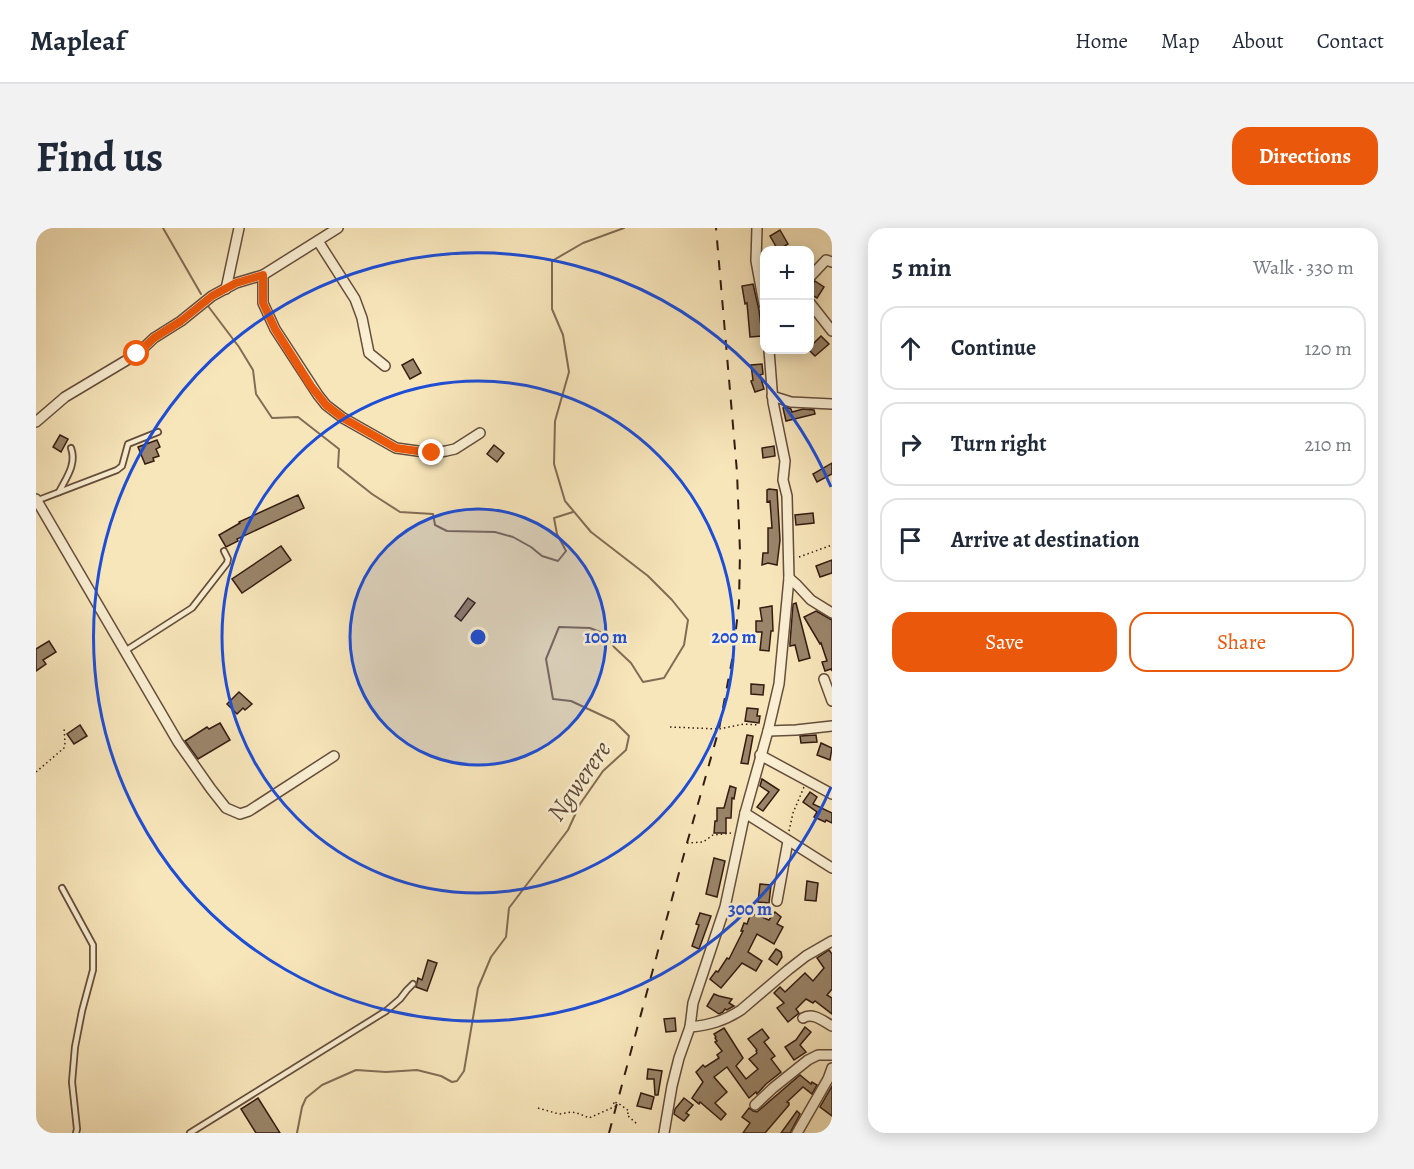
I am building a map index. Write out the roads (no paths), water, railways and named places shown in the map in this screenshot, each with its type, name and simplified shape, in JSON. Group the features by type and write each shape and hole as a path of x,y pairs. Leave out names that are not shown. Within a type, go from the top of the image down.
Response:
{"street":[{"path":"226,289 239,228"},
{"path":"36,422 65,397 137,354 154,338 181,321 212,296 236,283 263,275 338,228"},
{"path":"757,228 756,261 760,280"},
{"path":"318,241 355,299 362,318 369,354 385,366"},
{"path":"814,273 826,260 832,261"},
{"path":"263,275 263,303 275,329 318,395 326,405 343,418 396,448 432,453 456,449 480,433"},
{"path":"814,308 832,331"},
{"path":"664,1133 672,1086 690,1027 693,1003 725,907 745,813 779,684 789,578 787,496 783,480 785,461 772,396 770,354"},
{"path":"772,396 791,402 832,404"},
{"path":"36,500 178,742 226,808 240,814 249,811 334,756"},
{"path":"789,578 811,600 832,613"},
{"path":"824,679 832,701"},
{"path":"768,728 806,729 832,726"},
{"path":"760,755 832,794"},
{"path":"745,813 832,868"},
{"path":"777,901 788,841"},
{"path":"690,1027 717,1023 730,1018 806,956 832,941"},
{"path":"802,1018 811,1016 832,1026"},
{"path":"755,1105 808,1060 818,1055 832,1055"},
{"path":"797,1133 832,1069"}],"lane":[{"path":"36,500 117,470 122,466 128,444 158,432"},
{"path":"59,492 71,469 74,454 71,448"},
{"path":"124,652 192,608 227,563 228,559 224,551"},
{"path":"62,888 93,945 93,970 75,1047 72,1082 76,1133"},
{"path":"190,1133 386,1011 413,984"}],"waterway":[{"path":"163,228 201,294"},
{"name":"Ngwerere","path":"297,1133 306,1098 322,1085 356,1070 386,1072 417,1070 441,1076 452,1082 457,1081 464,1071 478,988 491,957 506,937 509,908 568,830 580,804 603,771 626,750 629,736 614,721 571,701 553,699 546,659 559,627 590,628 605,634 614,647 631,663 643,682 664,678 684,645 688,620 648,576 591,532 565,501 554,464 555,421 569,372 563,335 552,309 552,261 583,243 624,228"},
{"path":"208,306 253,370 256,394 272,418 298,417 339,449 338,467 372,494 400,512 433,514 435,525 447,531 495,532 513,537 542,556 558,561 566,551 557,534 554,518 573,512"}],"railway":[{"path":"609,1133 719,729 733,655 739,603 737,472 716,228"}]}
